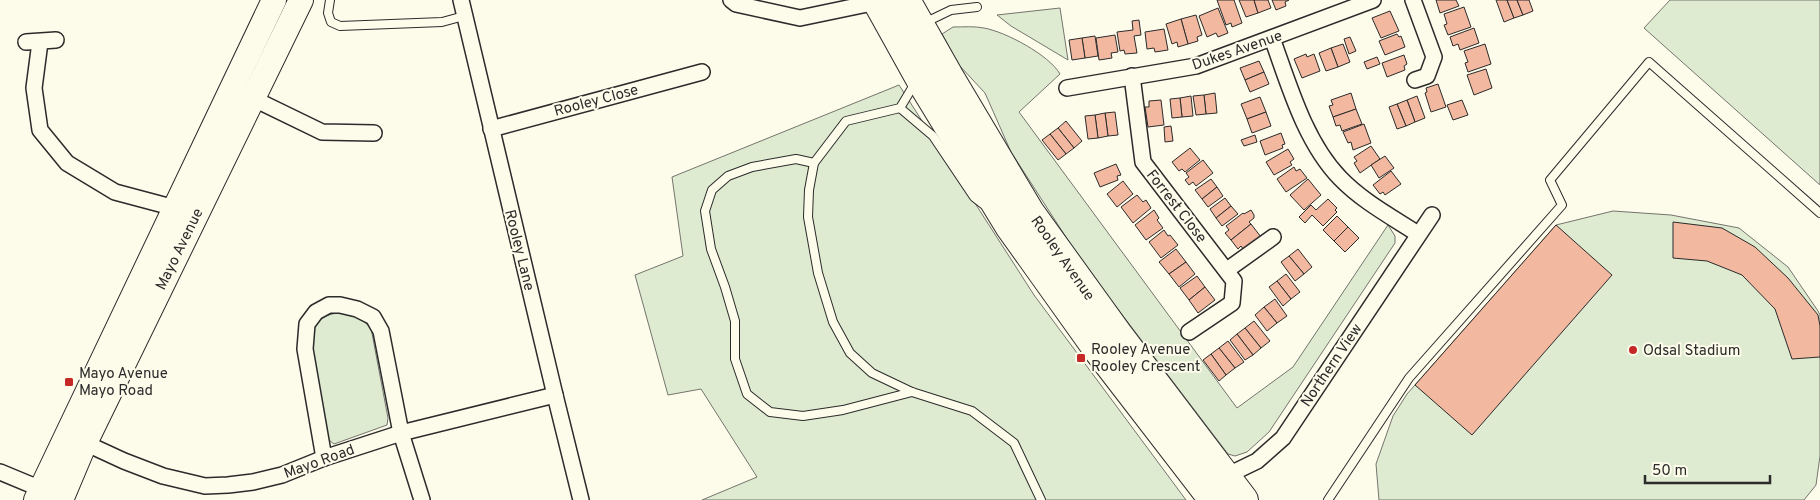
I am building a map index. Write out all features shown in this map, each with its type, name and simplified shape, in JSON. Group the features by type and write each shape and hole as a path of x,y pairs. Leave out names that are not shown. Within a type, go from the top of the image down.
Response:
{"highway":[{"name":"Rooley Avenue","path":"906,0 1030,212 1118,334 1244,500"},
{"name":"Rooley Avenue","path":"876,1 914,69 1009,226 1099,352 1213,500"}],"main road":[{"name":"Mayo Avenue","path":"46,496 175,208 274,0"},
{"name":"Mayo Avenue","path":"46,496 85,443 301,0"}],"street":[{"name":"Rooley Lane","path":"461,0 581,500"},
{"path":"731,0 736,4 800,18 876,1"},
{"name":"Dukes Avenue","path":"1067,88 1196,66 1373,0"},
{"path":"1413,0 1434,57 1427,76 1415,80"},
{"path":"1272,38 1313,144 1340,178 1378,208 1418,234"},
{"path":"56,40 33,42 34,88 40,130 67,163 115,192 175,208"},
{"name":"Rooley Close","path":"491,129 702,72"},
{"name":"Forrest Close","path":"1132,76 1143,162 1234,281 1232,303 1189,332"},
{"path":"252,98 322,132 374,133"},
{"name":"Northern View","path":"1226,476 1257,461 1283,438 1432,215"},
{"path":"1227,270 1273,237"},
{"path":"324,458 305,349 307,324 316,312 329,306 340,305 357,309 373,316 381,331 401,432 422,500"},
{"name":"Mayo Road","path":"85,443 163,476 205,486 228,485 254,482 282,474 401,432 555,395"},
{"path":"0,472 46,496"}],"lane":[{"path":"330,0 328,13 331,22 340,26 442,22 464,16"},
{"path":"920,25 951,10 977,8"},
{"path":"1328,500 1409,378 1562,205 1550,180 1649,62 1820,213"},
{"path":"914,69 912,88 900,108 846,121 814,163 809,190 808,217 818,273 832,322 850,353 872,373 912,392 972,411 1014,443 1041,500"},
{"path":"900,108 933,136 974,196 1009,226"},
{"path":"814,163 796,159 752,168 728,176 712,190 705,211 711,250 735,321 735,359 747,394 770,412 803,416 843,410 912,392"}],"green space":[{"path":"1670,0 1820,0 1820,185 1644,28"},
{"path":"1060,8 1068,60 1011,26 997,15"},
{"path":"953,27 980,27 1004,34 1026,45 1047,59 1060,74 1019,112 1237,408 1293,367 1388,225 1395,236 1395,243 1269,432 1247,452 1235,456 1228,454 1082,262 1011,152 985,93 958,64 942,34"},
{"path":"899,85 1034,295 1186,500 702,500 757,477 701,389 668,395 635,275 683,256 672,177"},
{"name":"Odsal Stadium","path":"1613,211 1671,215 1739,228 1788,267 1818,311 1820,315 1820,456 1816,485 1804,500 1379,500 1376,464 1393,416 1407,394 1556,225"},
{"path":"339,313 356,318 371,328 388,418 387,425 334,444 329,440 323,415 312,348 313,334 318,322 326,316"}],"building":[{"path":"1217,0 1234,0 1242,23 1232,27 1231,23 1226,25"},
{"path":"1239,0 1254,0 1258,13 1246,17"},
{"path":"1254,0 1268,0 1271,8 1258,13"},
{"path":"1272,0 1289,0 1285,2 1286,6 1276,10"},
{"path":"1436,0 1456,0 1459,6 1440,13"},
{"path":"1496,0 1507,0 1514,18 1504,22"},
{"path":"1507,0 1517,0 1523,15 1514,18"},
{"path":"1517,0 1529,0 1533,11 1523,15"},
{"path":"1464,7 1471,27 1448,35 1444,25 1447,24 1444,14"},
{"path":"1218,8 1228,33 1218,37 1216,33 1207,37 1199,16"},
{"path":"1390,11 1399,31 1381,38 1372,18"},
{"path":"1196,15 1202,35 1197,37 1198,41 1188,44 1181,19"},
{"path":"1181,19 1188,44 1178,47 1177,42 1172,44 1166,24"},
{"path":"1139,20 1141,35 1134,36 1137,53 1125,54 1124,50 1120,51 1117,32 1133,30 1132,21"},
{"path":"1474,28 1479,43 1460,50 1458,44 1453,46 1450,37"},
{"path":"1164,29 1168,50 1155,52 1154,48 1147,49 1145,32"},
{"path":"1397,34 1399,37 1401,36 1405,47 1385,55 1379,41"},
{"path":"1115,35 1118,52 1111,53 1112,58 1099,60 1096,38"},
{"path":"1095,36 1098,56 1085,58 1082,38"},
{"path":"1350,37 1356,51 1349,54 1344,39"},
{"path":"1082,38 1085,58 1072,60 1069,40"},
{"path":"1343,44 1350,62 1338,67 1331,48"},
{"path":"1485,44 1491,64 1468,72 1465,63 1468,62 1464,51"},
{"path":"1331,48 1338,67 1326,71 1319,53"},
{"path":"1306,54 1307,57 1314,54 1320,71 1302,78 1294,59"},
{"path":"1404,55 1407,64 1404,66 1405,70 1387,77 1382,63"},
{"path":"1377,57 1380,64 1367,69 1364,62"},
{"path":"1259,61 1264,72 1245,80 1240,68"},
{"path":"1486,69 1492,88 1474,95 1467,75"},
{"path":"1264,72 1269,84 1250,92 1245,80"},
{"path":"1438,84 1446,107 1431,112 1425,93 1427,92 1426,88"},
{"path":"1215,93 1217,113 1206,114 1204,95"},
{"path":"1351,93 1356,109 1333,117 1329,106 1333,105 1331,100"},
{"path":"1204,95 1206,114 1196,115 1193,96"},
{"path":"1191,96 1193,116 1182,117 1180,98"},
{"path":"1417,96 1425,118 1415,122 1407,100"},
{"path":"1260,97 1266,112 1247,119 1241,104"},
{"path":"1180,98 1182,117 1172,118 1170,99"},
{"path":"1161,100 1164,125 1148,127 1145,107 1149,107 1149,101"},
{"path":"1407,100 1415,122 1406,126 1397,104"},
{"path":"1462,100 1468,115 1453,120 1447,105"},
{"path":"1397,104 1406,126 1397,129 1389,107"},
{"path":"1356,109 1362,124 1342,131 1340,125 1336,126 1333,117"},
{"path":"1115,112 1118,135 1108,136 1105,113"},
{"path":"1266,112 1271,126 1252,133 1247,119"},
{"path":"1105,113 1108,136 1098,138 1095,115"},
{"path":"1095,115 1098,138 1088,139 1085,116"},
{"path":"1066,121 1082,141 1074,148 1058,128"},
{"path":"1364,124 1371,143 1353,150 1351,142 1348,143 1343,132"},
{"path":"1171,126 1173,141 1165,142 1164,127"},
{"path":"1058,128 1074,148 1066,154 1050,134"},
{"path":"1281,133 1285,144 1282,145 1283,148 1265,155 1260,141"},
{"path":"1050,134 1066,154 1058,160 1042,140"},
{"path":"1255,135 1257,142 1244,146 1241,140"},
{"path":"1371,146 1380,159 1360,173 1354,163 1357,161 1354,157"},
{"path":"1190,148 1200,160 1185,172 1182,169 1179,171 1172,162"},
{"path":"1288,149 1294,159 1290,162 1292,165 1274,175 1266,162"},
{"path":"1385,156 1394,168 1379,178 1371,165"},
{"path":"1203,160 1213,173 1196,186 1193,182 1189,185 1185,180 1189,177 1186,173"},
{"path":"1116,164 1121,175 1117,176 1118,180 1100,187 1094,173"},
{"path":"1294,167 1296,171 1300,169 1307,178 1286,192 1277,179"},
{"path":"1391,171 1401,184 1385,195 1383,192 1380,194 1373,185"},
{"path":"1211,179 1217,187 1202,199 1195,190"},
{"path":"1308,179 1321,195 1304,210 1290,195"},
{"path":"1123,181 1133,194 1117,207 1107,194"},
{"path":"1217,187 1223,196 1208,207 1202,199"},
{"path":"1137,195 1143,202 1146,200 1151,208 1133,223 1121,207"},
{"path":"1225,198 1231,206 1216,218 1210,209"},
{"path":"1328,199 1337,208 1335,210 1337,212 1323,226 1312,215 1305,223 1299,217 1311,205 1316,210"},
{"path":"1231,206 1238,214 1222,226 1216,218"},
{"path":"1154,210 1159,218 1157,220 1163,228 1146,240 1135,225"},
{"path":"1251,210 1254,218 1249,222 1251,224 1231,240 1225,233 1229,230 1226,226 1243,213"},
{"path":"1337,216 1348,227 1334,241 1323,230"},
{"path":"1673,222 1722,228 1755,247 1788,278 1818,315 1820,357 1792,359 1775,309 1742,275 1707,261 1673,258"},
{"path":"1251,224 1261,237 1244,250 1241,246 1238,249 1231,240"},
{"path":"1556,225 1612,275 1472,435 1415,385"},
{"path":"1348,227 1359,238 1345,252 1334,241"},
{"path":"1164,230 1178,245 1161,258 1149,242"},
{"path":"1176,249 1186,262 1169,274 1159,262"},
{"path":"1298,249 1312,267 1304,274 1289,256"},
{"path":"1289,256 1304,274 1295,281 1281,262"},
{"path":"1186,262 1195,274 1179,287 1169,274"},
{"path":"1286,274 1300,292 1291,299 1277,281"},
{"path":"1197,276 1205,287 1189,300 1180,288"},
{"path":"1277,281 1291,299 1283,306 1269,287"},
{"path":"1205,287 1215,300 1198,313 1189,300"},
{"path":"1275,299 1287,316 1277,323 1264,307"},
{"path":"1264,307 1277,323 1267,331 1255,315"},
{"path":"1254,321 1270,341 1261,348 1245,328"},
{"path":"1245,328 1261,348 1253,355 1237,334"},
{"path":"1237,334 1253,355 1245,360 1230,340"},
{"path":"1228,341 1244,362 1235,368 1219,348"},
{"path":"1219,348 1235,368 1226,375 1211,354"},
{"path":"1211,354 1226,375 1219,381 1203,360"}],"place":[{"name":"Odsal Stadium","path":"1633,350"},
{"name":"Rooley Avenue Rooley Crescent","path":"1081,358"},
{"name":"Mayo Avenue Mayo Road","path":"69,382"}]}
